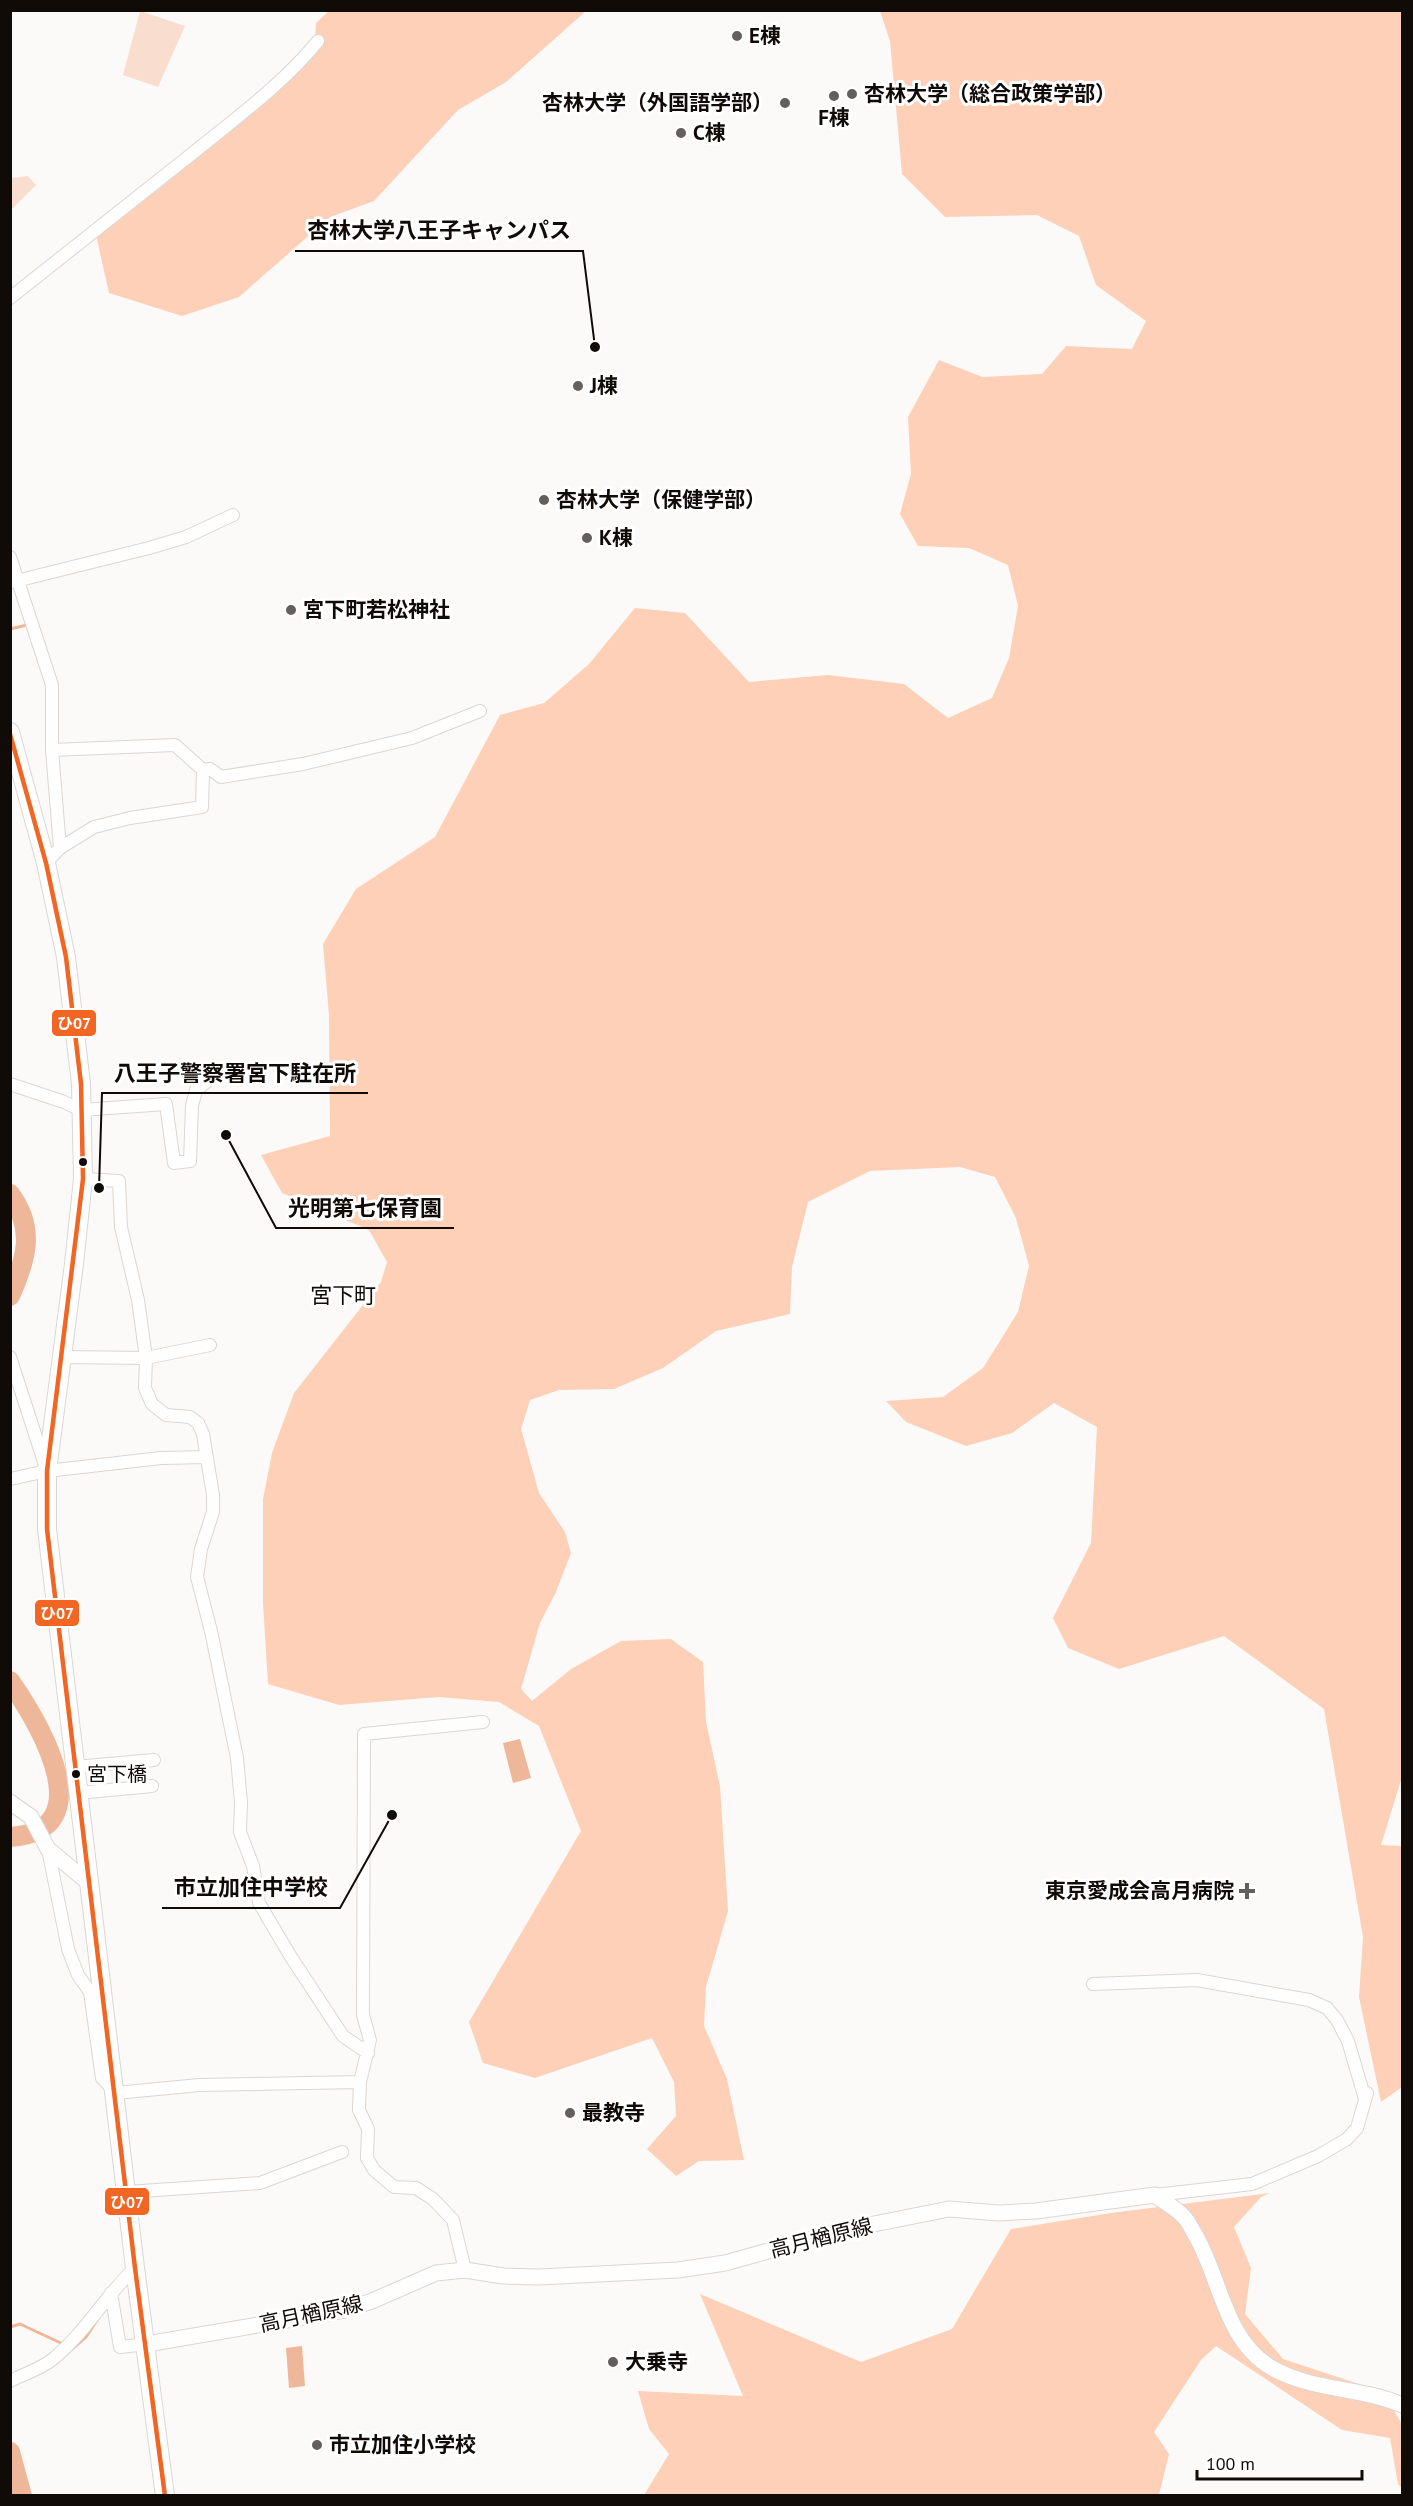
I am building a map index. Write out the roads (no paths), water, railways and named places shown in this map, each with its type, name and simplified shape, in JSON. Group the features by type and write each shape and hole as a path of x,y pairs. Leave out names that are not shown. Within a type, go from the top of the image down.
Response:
{"highway":[{"path":"10,732 46,863 66,957 73,1009 81,1110 83,1179 47,1472 47,1529 116,2093 135,2268 147,2344 165,2496"}],"main road":[{"path":"10,1802 31,1817 42,1836 89,1883"},
{"path":"1155,2195 1184,2217 1205,2253 1236,2332 1249,2350 1271,2367 1300,2379 1383,2397 1402,2405"},
{"name":"高月楢原線","path":"147,2344 345,2310 372,2301 436,2273 465,2270 503,2277 539,2277 678,2270 725,2263 844,2230 949,2209 999,2213 1036,2211 1155,2195"}],"street":[{"path":"10,298 120,213 234,120 303,59 318,40"},
{"path":"14,582 186,537 233,515"},
{"path":"10,557 14,582 52,685 52,750 60,848"},
{"path":"203,770 210,769 221,777 303,764 412,738 480,711"},
{"path":"46,863 60,848 94,827 130,818 202,807 203,770 175,745 52,750"},
{"path":"10,1084 81,1110 166,1104 174,1163 190,1161 192,1106 196,1090 215,1076 234,1070"},
{"path":"83,1179 118,1181 121,1227 138,1300 146,1358 145,1388 152,1404 166,1415 190,1417 198,1423 203,1434 213,1495 213,1512 201,1549 197,1577 211,1631 237,1758 241,1802 240,1832 253,1866 259,1903 285,1948 344,2036 368,2053"},
{"path":"62,1357 146,1358 210,1345"},
{"path":"10,1357 47,1472"},
{"path":"10,1479 47,1472 161,1458 207,1457"},
{"path":"465,2270 453,2220 433,2199 416,2188 394,2187 375,2170 367,2158 368,2129 359,2110 360,2082 370,2040 363,2015 364,1734 483,1722"},
{"path":"75,1767 154,1760"},
{"path":"78,1793 152,1786"},
{"path":"42,1836 68,1949 78,1975 90,1992 102,2078 116,2093 199,2085 360,2082"},
{"path":"1093,1984 1197,1980 1309,2000 1326,2008 1338,2020 1367,2095 1357,2128 1347,2139 1290,2168 1252,2184 1155,2195"},
{"path":"127,2192 260,2183 342,2152"},
{"path":"10,2380 51,2361 78,2334 111,2293 135,2268"},
{"path":"111,2293 120,2347 147,2344"}],"waterway":[{"path":"10,629 27,625"},
{"path":"10,1194 18,1207 26,1232 24,1257 10,1296"},
{"path":"10,1681 48,1747 56,1772 59,1796 54,1816 38,1830 10,1837"},
{"path":"72,2349 86,2337 98,2319"},
{"path":"10,2327 20,2324 63,2344"},
{"path":"10,2452 22,2496"}],"place":[{"name":"E棟","path":"737,36"},
{"name":"杏林大学（総合政策学部）","path":"852,94"},
{"name":"F棟","path":"834,96"},
{"name":"杏林大学（外国語学部）","path":"785,103"},
{"name":"C棟","path":"681,133"},
{"name":"杏林大学八王子キャンパス","path":"595,347"},
{"name":"J棟","path":"578,386"},
{"name":"杏林大学（保健学部）","path":"544,500"},
{"name":"K棟","path":"587,538"},
{"name":"宮下町若松神社","path":"291,610"},
{"name":"光明第七保育園","path":"226,1135"},
{"name":"八王子警察署宮下駐在所","path":"99,1188"},
{"name":"宮下橋","path":"76,1774"},
{"name":"市立加住中学校","path":"392,1815"},
{"name":"東京愛成会高月病院","path":"1247,1891"},
{"name":"最教寺","path":"570,2113"},
{"name":"大乗寺","path":"613,2362"},
{"name":"市立加住小学校","path":"317,2445"}],"district":[{"name":"宮下町","path":"343,1295"}]}
